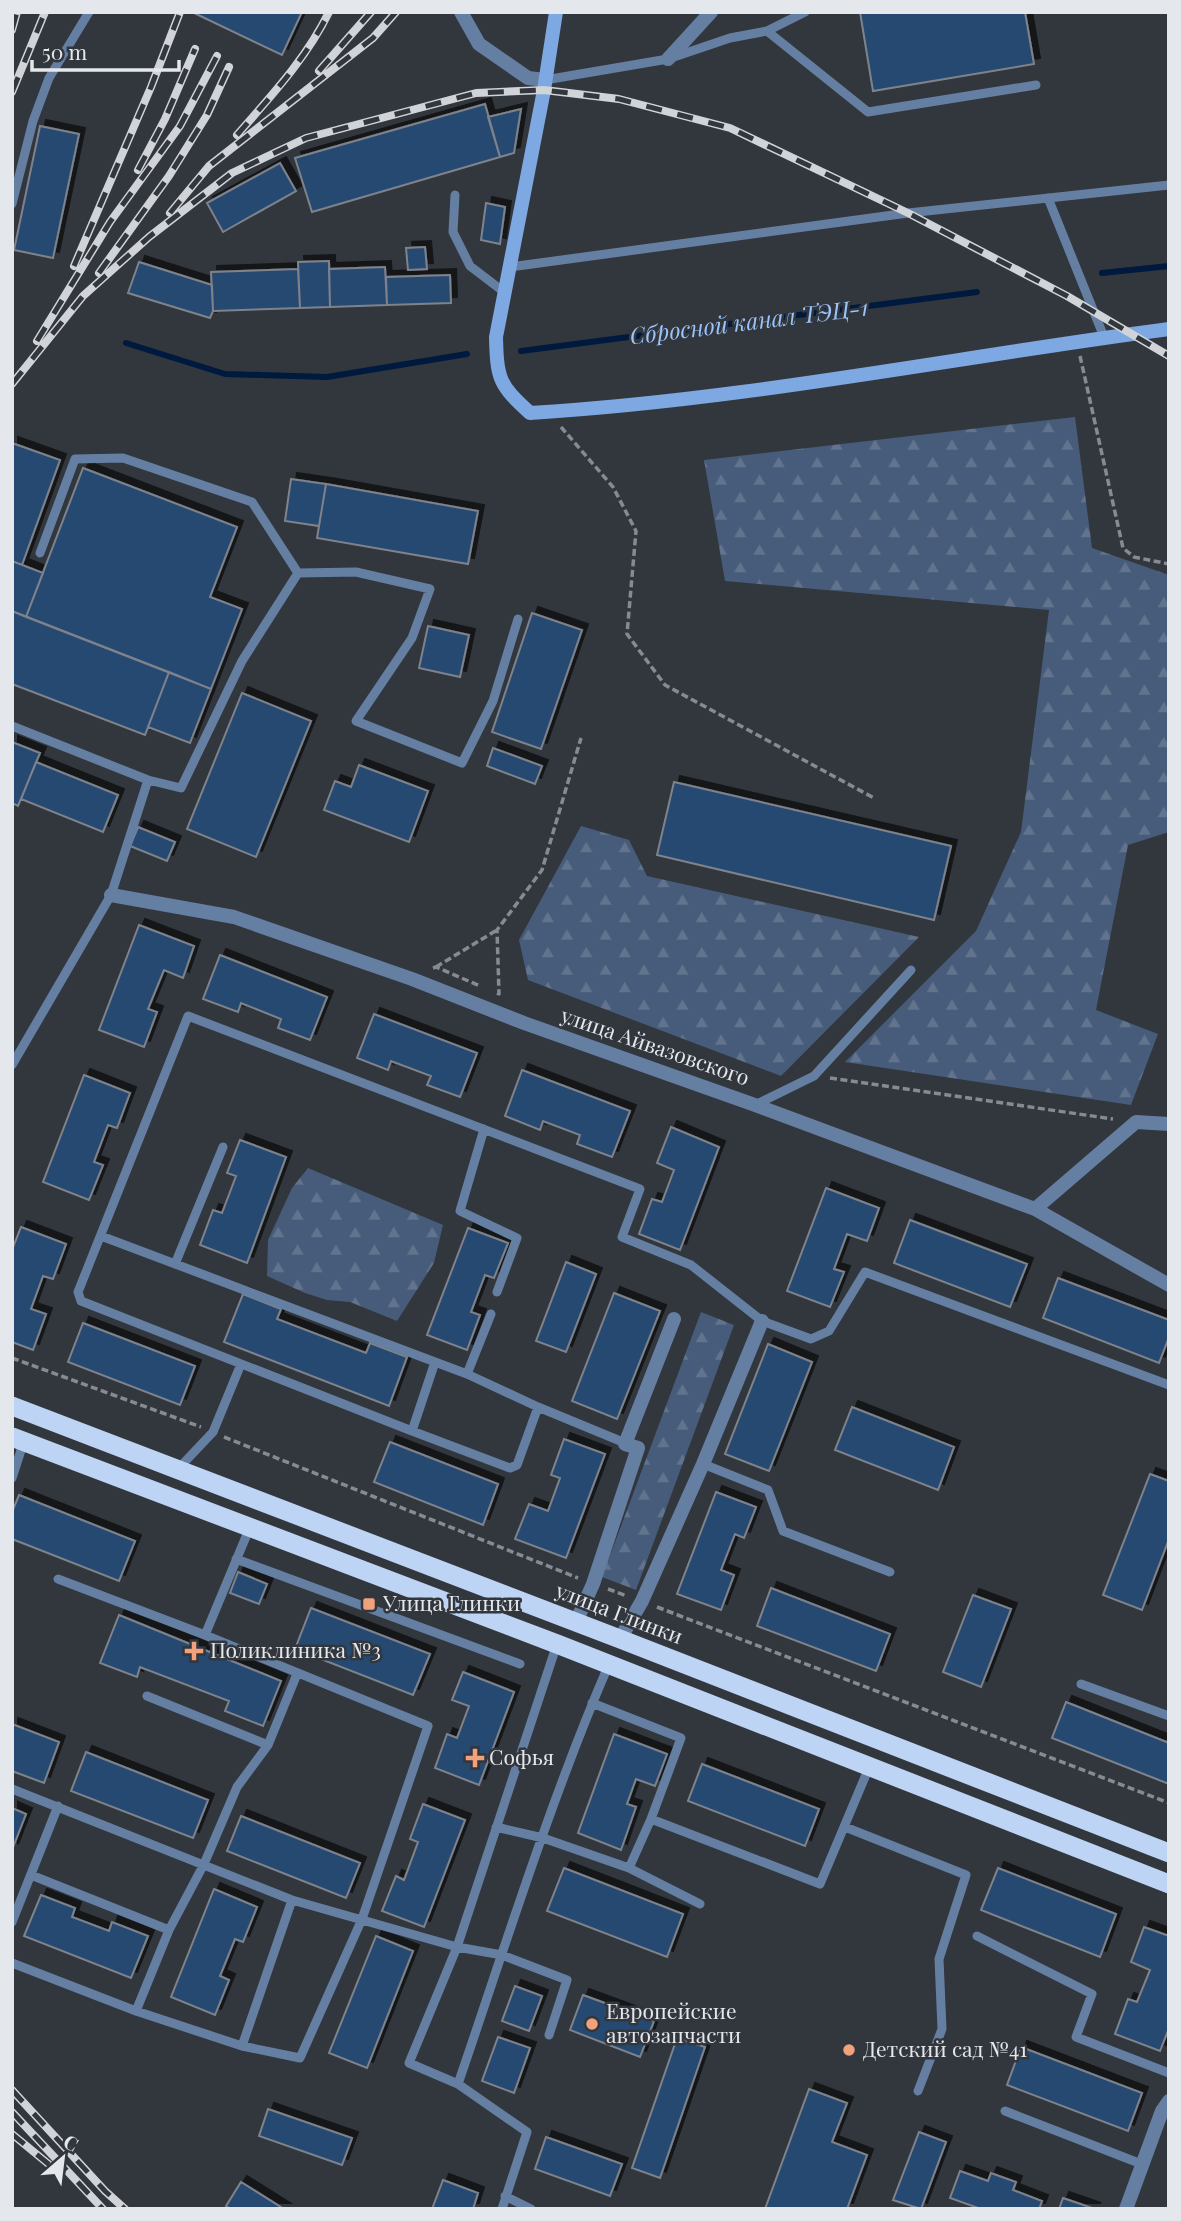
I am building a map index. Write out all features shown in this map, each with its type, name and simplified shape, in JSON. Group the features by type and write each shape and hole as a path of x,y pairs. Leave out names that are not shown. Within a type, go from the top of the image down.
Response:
{"highway":[{"name":"улица Глинки","path":"12,1406 1169,1853"},
{"path":"18,1439 609,1664 1169,1884"},
{"path":"250,1527 260,1502"},
{"path":"1040,1832 1050,1806"}],"main road":[{"path":"556,12 496,337 497,371 506,391 530,413 751,391 1169,329"}],"street":[{"path":"461,12 479,44 528,78 545,80"},
{"path":"668,58 711,12"},
{"name":"улица Айвазовского","path":"111,895 234,917 755,1105 1035,1209 1169,1285"},
{"path":"1035,1209 1136,1122 1169,1124"},
{"path":"576,1622 593,1584 631,1446 674,1319"},
{"path":"620,1639 642,1601 703,1464 762,1321"},
{"path":"1126,2209 1162,2111 1169,2101"}],"lane":[{"path":"12,204 33,121 50,78 89,12"},
{"path":"545,80 668,58 730,38 767,32 806,12"},
{"path":"767,32 868,112 1036,85"},
{"path":"510,267 908,213 1169,185"},
{"path":"455,195 453,232 458,243 470,267 503,292"},
{"path":"1048,198 1104,338"},
{"path":"40,554 75,459 123,458 252,502 298,573"},
{"path":"298,573 356,572 430,589 412,638 356,721 462,763 492,701 518,619"},
{"path":"12,726 148,780 181,788 242,661 298,573"},
{"path":"12,1065 111,895 148,780"},
{"path":"755,1105 814,1076 911,970"},
{"path":"538,1408 517,1465 510,1468 81,1301 78,1292 188,1016 640,1189 622,1237 691,1265 762,1321 811,1339 829,1331 866,1272 1169,1385"},
{"path":"484,1129 460,1211 517,1238 497,1292"},
{"path":"175,1264 223,1147"},
{"path":"101,1236 467,1374 538,1408 631,1446"},
{"path":"467,1374 491,1314"},
{"path":"412,1431 435,1362"},
{"path":"177,1470 213,1432 241,1364"},
{"path":"12,1478 18,1439"},
{"path":"703,1464 768,1490 783,1531 890,1572"},
{"path":"205,1635 250,1527"},
{"path":"236,1559 520,1664"},
{"path":"12,1963 136,2011 242,2046 300,2058 362,1919 428,1726 205,1635 58,1579"},
{"path":"502,2209 527,2133 458,2084 409,2063 457,1947 557,1644"},
{"path":"458,2084 543,1838 609,1664"},
{"path":"136,2011 169,1930 205,1864 237,1787 268,1745 297,1674"},
{"path":"1081,1684 1169,1716"},
{"path":"147,1696 268,1745"},
{"path":"592,1703 681,1738 651,1819 629,1868"},
{"path":"651,1819 820,1884 870,1765"},
{"path":"12,1789 292,1900 457,1947 502,1955 567,1980 550,2035"},
{"path":"12,1922 58,1807"},
{"path":"496,1827 543,1838 629,1868 700,1904"},
{"path":"845,1827 966,1875 939,1959 942,2029 918,2091"},
{"path":"31,1875 169,1930"},
{"path":"242,2046 292,1900"},
{"path":"977,1936 1091,1994 1076,2037 1169,2073"},
{"path":"1005,2111 1144,2165"},
{"path":"505,2196 531,2209"}],"path":[{"path":"1077,342 1123,548 1133,557 1169,564"},
{"path":"547,412 613,486 636,531 626,634 665,685 874,798"},
{"path":"412,979 497,930 542,870 581,738"},
{"path":"436,967 499,994 497,930"},
{"path":"814,1076 1136,1122"}],"green space":[{"path":"1075,417 1092,548 1169,575 1169,832 1128,845 1096,1010 1158,1034 1131,1105 845,1062 976,931 1021,832 1049,610 725,581 704,460"},
{"path":"581,826 629,840 647,876 919,937 781,1076 528,980 519,940"},
{"path":"308,1168 443,1225 434,1263 397,1321 350,1302 327,1300 305,1293 267,1276 268,1240 292,1188"},
{"path":"701,1312 734,1325 636,1590 602,1577"}],"building":[{"path":"192,12 302,12 282,55"},
{"path":"860,12 1025,12 1034,64 873,91"},
{"path":"485,104 500,157 312,212 295,158"},
{"path":"521,109 514,153 500,157 488,117"},
{"path":"40,126 79,134 53,258 14,250"},
{"path":"280,163 296,191 223,232 207,203"},
{"path":"486,203 505,207 500,244 481,240"},
{"path":"425,247 427,269 408,270 406,248"},
{"path":"329,261 330,307 300,308 298,262"},
{"path":"139,262 212,285 213,311 210,318 128,293"},
{"path":"385,267 387,305 330,307 329,269"},
{"path":"298,269 300,308 213,311 211,272"},
{"path":"450,275 451,303 387,305 386,277"},
{"path":"12,443 60,460 22,565 12,561"},
{"path":"83,468 237,527 210,597 242,609 211,689 26,617"},
{"path":"291,479 326,484 319,526 285,521"},
{"path":"326,484 478,511 468,564 317,538"},
{"path":"12,561 43,573 26,617 12,611"},
{"path":"12,611 169,672 145,735 12,684"},
{"path":"532,613 582,630 541,749 492,732"},
{"path":"428,626 469,635 460,677 419,668"},
{"path":"169,672 211,689 190,743 148,727"},
{"path":"242,693 311,721 256,857 187,829"},
{"path":"12,742 40,753 18,806 12,803"},
{"path":"493,748 542,766 535,784 487,766"},
{"path":"36,762 118,795 103,832 21,799"},
{"path":"359,765 428,791 409,842 324,810 335,781 351,787"},
{"path":"674,782 951,846 934,920 657,855"},
{"path":"138,827 175,842 167,861 130,846"},
{"path":"139,925 194,946 183,978 164,970 148,1009 157,1012 144,1047 99,1030"},
{"path":"220,955 327,997 310,1040 278,1028 281,1019 241,1003 238,1012 203,999"},
{"path":"374,1014 477,1053 460,1097 427,1085 431,1076 391,1061 388,1070 357,1058"},
{"path":"522,1070 630,1111 612,1157 577,1144 580,1135 543,1121 540,1130 505,1116"},
{"path":"84,1075 130,1093 117,1128 108,1125 94,1162 103,1165 89,1200 43,1182"},
{"path":"671,1127 719,1147 680,1250 639,1234 652,1199 662,1202 674,1170 657,1163"},
{"path":"240,1140 286,1157 247,1263 200,1245 213,1210 222,1213 236,1176 227,1173"},
{"path":"826,1188 879,1208 867,1241 847,1234 834,1269 844,1272 830,1307 787,1291"},
{"path":"910,1220 1027,1264 1010,1307 894,1263"},
{"path":"21,1227 66,1244 53,1279 43,1276 31,1309 46,1314 33,1350 12,1342 12,1250"},
{"path":"468,1228 508,1243 494,1278 485,1275 471,1312 480,1315 467,1350 427,1335"},
{"path":"566,1262 596,1274 566,1352 536,1341"},
{"path":"1058,1278 1169,1320 1169,1337 1159,1363 1043,1318"},
{"path":"614,1293 660,1311 617,1419 572,1401"},
{"path":"243,1294 281,1309 277,1319 366,1353 370,1343 407,1357 389,1406 224,1342"},
{"path":"83,1323 195,1366 180,1405 68,1362"},
{"path":"768,1344 812,1362 769,1471 725,1454"},
{"path":"852,1407 954,1447 938,1490 835,1450"},
{"path":"564,1439 605,1454 566,1558 515,1539 529,1504 548,1511 560,1478 551,1475"},
{"path":"390,1442 498,1484 483,1525 374,1482"},
{"path":"1150,1474 1169,1481 1169,1539 1142,1610 1103,1595"},
{"path":"716,1492 756,1507 744,1538 735,1534 721,1570 734,1575 721,1610 677,1594"},
{"path":"19,1495 135,1541 119,1581 12,1539 12,1512"},
{"path":"238,1572 267,1584 259,1604 230,1593"},
{"path":"771,1588 890,1634 876,1671 757,1626"},
{"path":"973,1595 1011,1609 981,1687 943,1672"},
{"path":"311,1608 430,1654 413,1695 295,1649"},
{"path":"119,1615 281,1681 263,1726 225,1711 229,1701 140,1667 137,1677 100,1663"},
{"path":"463,1672 514,1692 479,1785 435,1768 447,1734 457,1738 469,1706 452,1700"},
{"path":"1066,1702 1169,1743 1169,1784 1052,1738"},
{"path":"12,1724 59,1742 44,1783 12,1771"},
{"path":"614,1734 667,1754 655,1786 636,1779 627,1804 636,1807 621,1850 578,1833"},
{"path":"86,1752 208,1800 193,1838 71,1791"},
{"path":"702,1764 819,1809 805,1846 688,1801"},
{"path":"423,1804 465,1820 424,1927 382,1911 396,1876 404,1880 418,1842 410,1839"},
{"path":"12,1808 26,1814 12,1850"},
{"path":"241,1816 360,1863 346,1898 227,1851"},
{"path":"564,1868 683,1914 667,1957 547,1911"},
{"path":"998,1868 1116,1914 1100,1957 981,1910"},
{"path":"214,1889 257,1907 243,1942 235,1939 220,1976 229,1980 215,2015 171,1997"},
{"path":"41,1895 75,1908 72,1917 109,1931 112,1922 148,1936 131,1978 24,1936"},
{"path":"1144,1927 1169,1936 1169,2028 1160,2051 1115,2034 1128,1999 1137,2002 1150,1970 1131,1962"},
{"path":"376,1936 413,1951 367,2068 329,2053"},
{"path":"515,1986 542,1996 529,2031 502,2021"},
{"path":"583,1995 654,2021 640,2057 570,2030"},
{"path":"498,2037 530,2048 514,2093 482,2081"},
{"path":"677,2038 705,2047 660,2178 632,2168"},
{"path":"1021,2047 1142,2093 1128,2131 1007,2085"},
{"path":"809,2089 847,2103 832,2142 867,2155 847,2209 765,2209"},
{"path":"268,2109 352,2138 342,2165 259,2136"},
{"path":"919,2132 946,2142 921,2209 893,2200"},
{"path":"546,2137 622,2164 610,2196 535,2169"},
{"path":"960,2171 988,2181 991,2173 1016,2182 1013,2190 1042,2201 1039,2209 981,2209 950,2198"},
{"path":"443,2180 478,2193 473,2209 432,2209"},
{"path":"241,2182 284,2209 230,2209 226,2206"},
{"path":"1063,2198 1095,2209 1059,2209"}],"waterway":[{"name":"Сбросной канал ТЭЦ-1","path":"1102,273 1169,266"},
{"name":"Сбросной канал ТЭЦ-1","path":"521,351 977,292"},
{"name":"Сбросной канал ТЭЦ-1","path":"126,343 225,374 327,377 467,354"}],"railway":[{"path":"12,30 17,12"},
{"path":"12,92 45,12"},
{"path":"74,266 151,87 180,12"},
{"path":"237,135 299,61 329,12"},
{"path":"319,71 371,12"},
{"path":"170,213 209,166 373,38 396,12"},
{"path":"138,170 165,119 195,49"},
{"path":"37,341 110,222 180,126 217,56"},
{"path":"99,273 169,176 207,115 229,67"},
{"path":"12,384 83,296 149,237 232,173 306,138 476,93 544,90 619,99 730,128 908,213 1067,296 1169,356"},
{"path":"12,2090 105,2191 125,2209"},
{"path":"12,2112 103,2209"},
{"path":"12,2134 57,2171"}],"place":[{"name":"Улица Глинки","path":"369,1604"},
{"name":"Поликлиника №3","path":"194,1651"},
{"name":"Софья","path":"475,1758"},
{"name":"Европейские автозапчасти","path":"592,2024"},
{"name":"Детский сад №41","path":"849,2050"}]}
